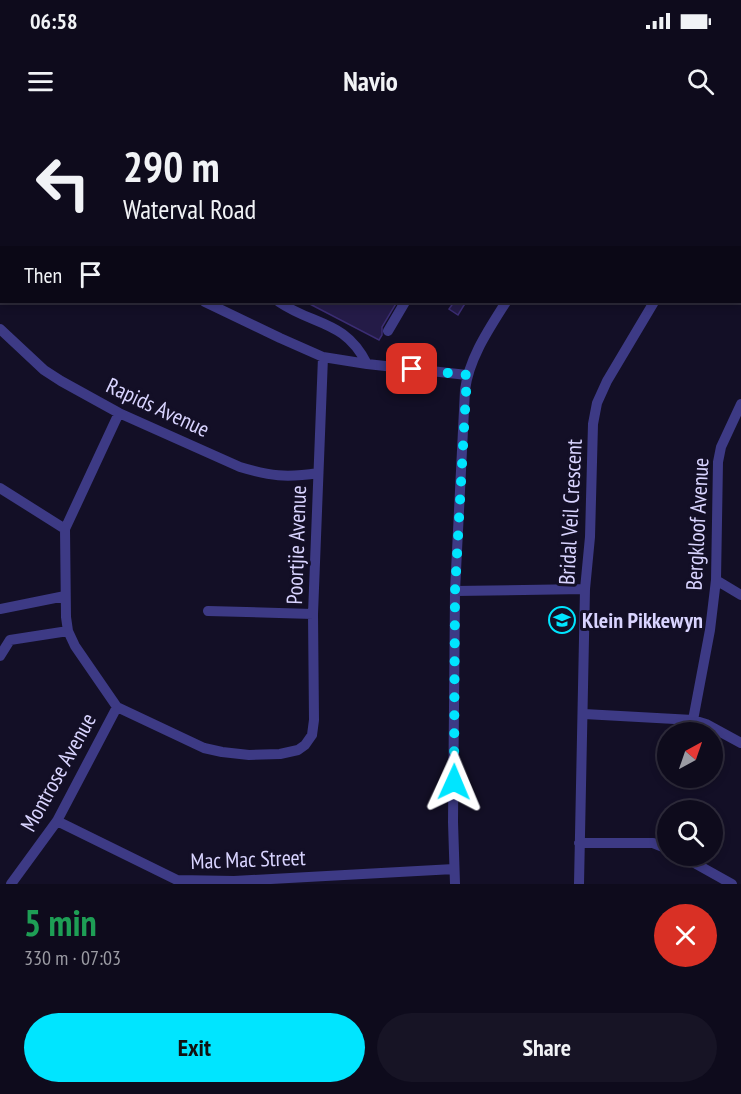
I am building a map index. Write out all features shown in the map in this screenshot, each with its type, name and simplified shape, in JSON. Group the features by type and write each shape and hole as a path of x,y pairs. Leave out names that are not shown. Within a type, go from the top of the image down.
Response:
{"street":[{"path":"207,303 323,357 467,375"},
{"path":"281,303 344,334 359,349 367,364"},
{"path":"388,332 404,303"},
{"path":"455,884 455,591 467,375 487,332 505,303"},
{"name":"Bridal Veil Crescent","path":"579,884 585,589 590,537 593,424 597,403 607,381 653,303"},
{"name":"Rapids Avenue","path":"0,329 44,370 119,414 240,467 279,477 318,473"},
{"name":"Poortjie Avenue","path":"117,707 204,748 222,752 249,755 280,754 305,746 312,735 323,357"},
{"name":"Bergkloof Avenue","path":"693,720 710,630 716,580 718,462 721,447 741,404"},
{"path":"117,707 75,646 68,631 65,596 65,529 119,414"},
{"path":"0,488 65,529"},
{"path":"716,580 741,594"},
{"path":"455,591 585,589"},
{"path":"0,609 65,596"},
{"path":"208,611 314,614"},
{"path":"0,656 10,640 68,631"},
{"name":"Montrose Avenue","path":"11,884 57,821 117,707"},
{"path":"584,714 693,720 706,724 741,743"},
{"name":"Mac Mac Street","path":"57,821 176,882 298,881 454,869"},
{"path":"579,843 657,845"},
{"path":"700,866 732,884"}],"building":[{"path":"308,303 396,303 382,327 379,340"},
{"path":"453,303 465,303 458,315 449,309"}],"place":[{"name":"Klein Pikkewyn","path":"562,620"}],"route":[{"path":"412,369 467,375 455,591 454,782"}]}
